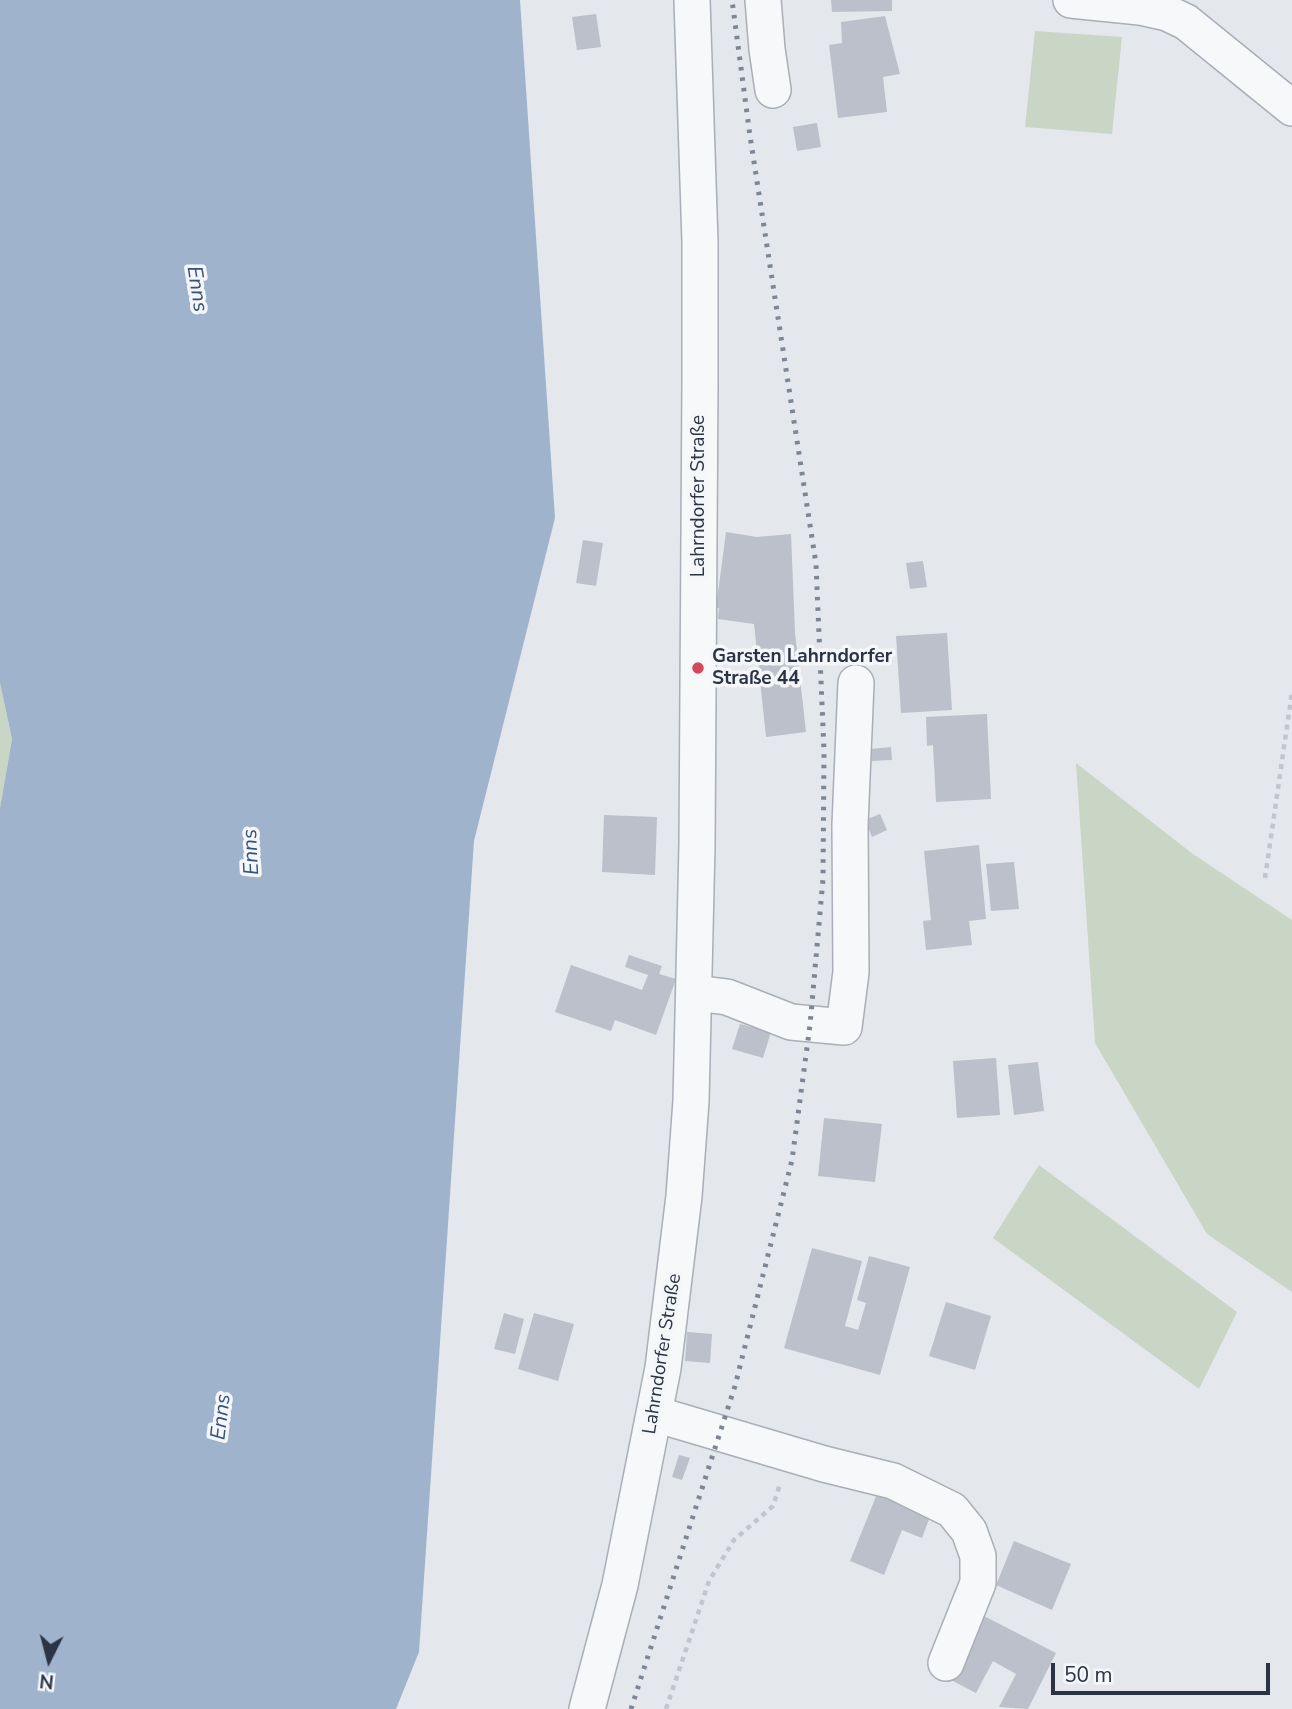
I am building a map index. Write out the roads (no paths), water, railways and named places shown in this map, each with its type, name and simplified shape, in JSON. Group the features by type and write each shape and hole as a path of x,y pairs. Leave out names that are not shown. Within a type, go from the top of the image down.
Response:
{"street":[{"name":"Lahrndorfer Straße","path":"587,1709 620,1584 665,1356 684,1196 691,1101 695,993 700,267 692,0"},
{"path":"763,0 774,90"},
{"path":"1071,0 1168,6 1292,108"},
{"path":"695,993 727,997 845,1041 851,972 850,825 856,683"},
{"path":"654,1414 893,1481 952,1510 969,1531 978,1556 978,1583 946,1663"}],"water":[{"name":"Enns","path":"0,0 520,0 555,518 474,841 419,1652 396,1709 0,1709 0,808 12,739 0,683"}],"railway":[{"path":"631,1709 735,1386 792,1160 810,1025 823,879 824,751 816,564 750,136 732,0"}],"place":[{"name":"Garsten Lahrndorfer Straße 44","path":"698,668"}]}
